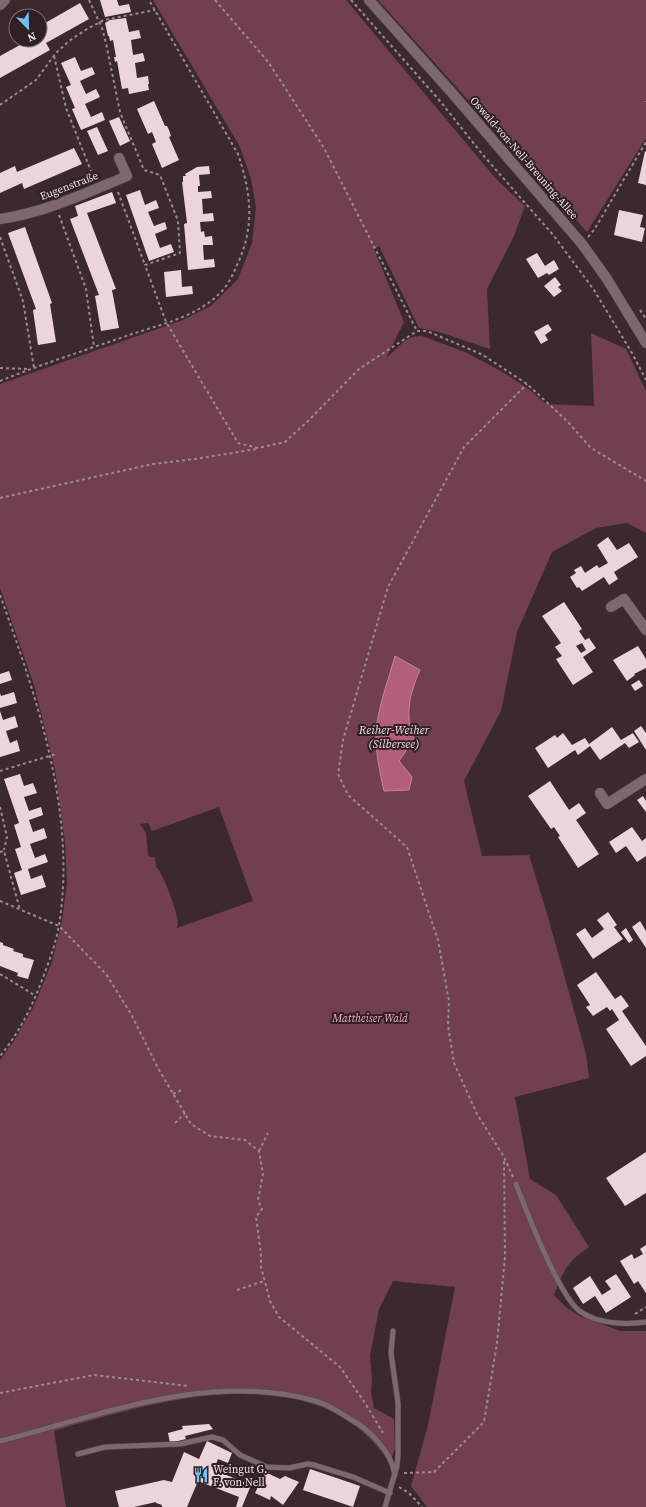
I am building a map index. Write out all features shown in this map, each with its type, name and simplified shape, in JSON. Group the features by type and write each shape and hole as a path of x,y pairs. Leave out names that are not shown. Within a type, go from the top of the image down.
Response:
{"street":[{"path":"0,4 6,0"},
{"name":"Oswald-von-Nell-Breuning-Allee","path":"369,0 453,94 582,244 607,278 646,343"},
{"name":"Eugenstraße","path":"0,219 14,217 56,205 126,176 119,158"},
{"path":"611,607 624,599 646,630"},
{"path":"600,793 607,804 646,779"}],"lane":[{"path":"516,1184 530,1219 562,1288 580,1312 622,1325 646,1322"},
{"path":"385,1507 395,1474 398,1455 398,1417 391,1352 393,1330"},
{"path":"0,1441 119,1408 191,1394 228,1390 266,1392 316,1401 357,1422 372,1435 386,1452 395,1474"},
{"path":"78,1454 105,1447 185,1444 201,1438 212,1437 223,1440 240,1455 267,1467 289,1468 308,1464 314,1465 353,1477 390,1494"}],"path":[{"path":"89,0 99,22 106,43 120,112 144,170 160,175 178,221 180,253 145,265"},
{"path":"0,381 30,369 166,322 206,305 220,294 228,282 242,254 249,229 250,209 247,181 232,141 149,0"},
{"path":"215,0 269,63 324,148 417,331"},
{"path":"351,0 440,101 483,155 554,236 594,290 629,348 646,380"},
{"path":"0,105 36,80 54,56 69,41 99,22 155,10"},
{"path":"54,56 66,108 91,171"},
{"path":"582,244 594,230 646,142"},
{"path":"114,182 166,322 238,443 258,448"},
{"path":"56,205 86,289 94,347"},
{"path":"0,237 23,301 34,368"},
{"path":"0,498 153,464 195,459 285,442 307,422 359,369 417,331 427,331 482,356 527,384 567,421 591,448 646,481"},
{"path":"0,368 30,369"},
{"path":"516,1184 504,1157 477,1114 454,1063 448,1026 449,1001 438,940 407,847 348,795 338,774 343,740 388,587 464,447 527,384"},
{"path":"0,595 27,670 49,755 62,843 63,883 59,926 36,996 26,1017 0,1056"},
{"path":"0,771 56,754"},
{"path":"0,807 7,837 7,844 4,850 0,852"},
{"path":"4,850 20,910"},
{"path":"0,901 59,926 106,974 131,1014 159,1070 191,1124 210,1136 245,1140 259,1151"},
{"path":"0,974 36,996"},
{"path":"173,1094 184,1089"},
{"path":"175,1123 185,1113"},
{"path":"268,1133 259,1151 263,1174 258,1200 262,1209 256,1217 262,1254 261,1267 270,1301 279,1317 340,1367 365,1403 385,1436"},
{"path":"422,1507 409,1493 399,1486 395,1474 434,1472 484,1422 497,1343 505,1257 504,1157"},
{"path":"237,1290 264,1281"},
{"path":"0,1394 94,1376 196,1386"}],"green space":[{"name":"Mattheiser Wald","path":"153,0 346,0 497,180 525,206 514,236 487,289 490,349 439,332 419,328 379,246 374,249 404,322 386,358 406,340 416,336 422,336 465,352 501,371 530,390 546,404 594,406 591,333 626,349 646,391 646,533 627,523 596,528 552,552 517,632 501,711 464,781 482,856 529,855 586,1054 589,1078 515,1097 530,1179 556,1195 589,1247 570,1263 560,1279 554,1295 567,1308 580,1316 620,1331 646,1331 646,1507 427,1507 411,1486 428,1425 455,1287 393,1281 379,1309 370,1356 372,1380 371,1392 374,1408 394,1419 395,1448 390,1463 359,1428 321,1407 279,1396 234,1394 187,1398 141,1407 54,1431 66,1507 0,1507 0,1060 14,1041 33,1008 52,962 62,921 67,883 65,842 55,769 34,685 0,588 0,384 183,320 211,306 238,279 252,243 256,207 251,179 240,147","holes":["219,807 253,901 177,928 178,922 173,902 166,884 156,867 155,858 148,855 146,833 140,824 148,823 152,831"]},
{"path":"378,0 646,0 646,138 587,232"}],"water":[{"name":"Reiher-Weiher (Silbersee)","path":"395,656 420,670 413,687 409,713 409,721 414,739 399,761 412,777 409,790 384,791 379,769 376,732 381,704"}],"building":[{"path":"100,0 117,0 119,6 129,4 131,12 105,17"},
{"path":"80,3 89,19 48,42 48,21"},
{"path":"126,18 129,32 139,30 141,38 131,40 133,55 143,53 145,61 135,63 137,78 148,76 149,84 149,90 129,94 128,88 122,89 117,61 115,62 114,57 116,57 113,40 110,41 105,23 110,20"},
{"path":"48,46 50,50 0,78 0,56 14,48 48,48"},
{"path":"75,57 81,71 92,67 95,74 80,81 86,94 96,89 100,97 85,104 91,117 102,112 105,120 81,130 72,109 75,108 66,87 71,85 61,63"},
{"path":"154,101 165,126 167,126 169,130 171,136 169,137 179,160 162,168 152,144 156,142 152,132 148,134 137,109"},
{"path":"119,117 130,141 120,146 109,121"},
{"path":"97,127 108,151 98,155 87,131"},
{"path":"74,148 82,164 24,189 22,183 0,193 0,173 15,166 17,172"},
{"path":"645,151 646,152 646,185 638,183"},
{"path":"209,166 210,174 199,175 200,186 198,186 198,192 211,191 212,198 202,199 203,214 213,213 214,221 200,222 201,232 204,231 205,237 212,236 213,245 203,245 204,260 214,259 215,267 188,270 184,224 187,223 182,182 183,176 186,176 185,174 197,167"},
{"path":"140,190 145,205 156,200 159,208 148,212 154,226 165,222 167,229 155,234 160,248 171,244 174,252 149,261 126,195"},
{"path":"112,192 116,203 87,213 116,289 112,290 119,328 101,331 95,296 99,295 70,219 78,216 75,206"},
{"path":"619,210 643,215 640,227 645,228 642,242 614,235"},
{"path":"25,227 52,303 50,304 56,342 38,345 33,310 36,309 8,233"},
{"path":"537,253 545,266 554,260 559,269 549,275 547,273 538,278 526,259"},
{"path":"181,270 182,287 192,286 193,294 166,297 164,272"},
{"path":"555,277 561,285 558,287 562,291 554,297 544,286"},
{"path":"548,324 552,330 545,335 548,340 541,344 534,332"},
{"path":"608,537 617,550 629,543 638,557 614,572 618,579 609,585 604,577 582,591 579,587 577,588 570,577 576,573 574,570 581,566 585,573 597,565 599,568 608,563 597,545"},
{"path":"564,602 582,629 579,631 585,640 589,638 596,648 583,657 593,672 573,685 556,659 562,656 555,647 561,643 542,616","holes":["582,643 586,650 581,653 576,646"]},
{"path":"638,646 646,659 646,668 634,674 635,675 627,681 613,660"},
{"path":"9,671 12,680 0,684 0,674"},
{"path":"639,680 643,686 635,691 631,685"},
{"path":"14,692 17,703 0,708 0,693 1,696"},
{"path":"0,711 3,720 15,716 18,727 6,731 10,743 17,740 20,751 0,757"},
{"path":"641,726 646,733 646,750 634,731"},
{"path":"612,727 621,740 633,733 639,742 629,748 625,743 600,760 590,746 578,755 575,750 548,768 535,748 555,735 557,738 563,733 572,745 585,738 589,744"},
{"path":"20,774 24,786 33,783 37,793 24,797 29,811 41,807 43,815 29,820 33,832 44,828 47,838 30,844 35,858 45,854 48,862 28,869 31,879 42,875 46,887 21,895 14,873 22,870 15,849 21,847 14,825 19,823 4,779"},
{"path":"550,781 569,810 579,803 586,813 576,820 599,854 578,868 558,837 560,836 554,827 551,829 528,796"},
{"path":"643,796 646,801 646,812 637,800"},
{"path":"632,827 642,841 646,838 646,856 637,862 626,846 616,853 609,842"},
{"path":"608,912 617,925 614,927 623,939 593,959 576,934 585,928 592,938 604,929 597,920"},
{"path":"640,921 646,931 646,948 632,927"},
{"path":"626,928 633,940 629,943 621,932"},
{"path":"0,942 3,943 3,945 14,949 13,951 23,954 23,957 34,960 28,979 17,976 18,973 0,966"},
{"path":"596,972 615,999 621,995 629,1006 622,1011 646,1046 646,1056 631,1066 606,1029 619,1020 612,1009 610,1011 607,1007 593,1016 586,1007 590,1005 577,985"},
{"path":"646,1152 646,1193 625,1206 606,1178"},
{"path":"646,1245 646,1293 638,1281 634,1284 620,1261 632,1254 634,1259 643,1254 640,1249"},
{"path":"616,1274 631,1297 606,1313 595,1296 583,1304 573,1288 590,1276 602,1295 611,1289 605,1281"},
{"path":"209,1424 213,1429 185,1436 186,1439 170,1443 168,1433 183,1429 182,1426"},
{"name":"Weingut G. F. von Nell","path":"207,1441 232,1453 228,1463 218,1459 214,1470 251,1485 242,1507 236,1507 239,1497 198,1481 187,1507 162,1507 162,1505 156,1502 134,1507 119,1507 115,1491 164,1480 172,1482 184,1452 199,1459"},
{"path":"310,1469 360,1486 353,1507 303,1490"},
{"path":"265,1472 280,1479 285,1476 299,1482 283,1505 271,1496 270,1500 255,1493"}],"place":[{"name":"Weingut G. F. von Nell","path":"201,1475"}]}
